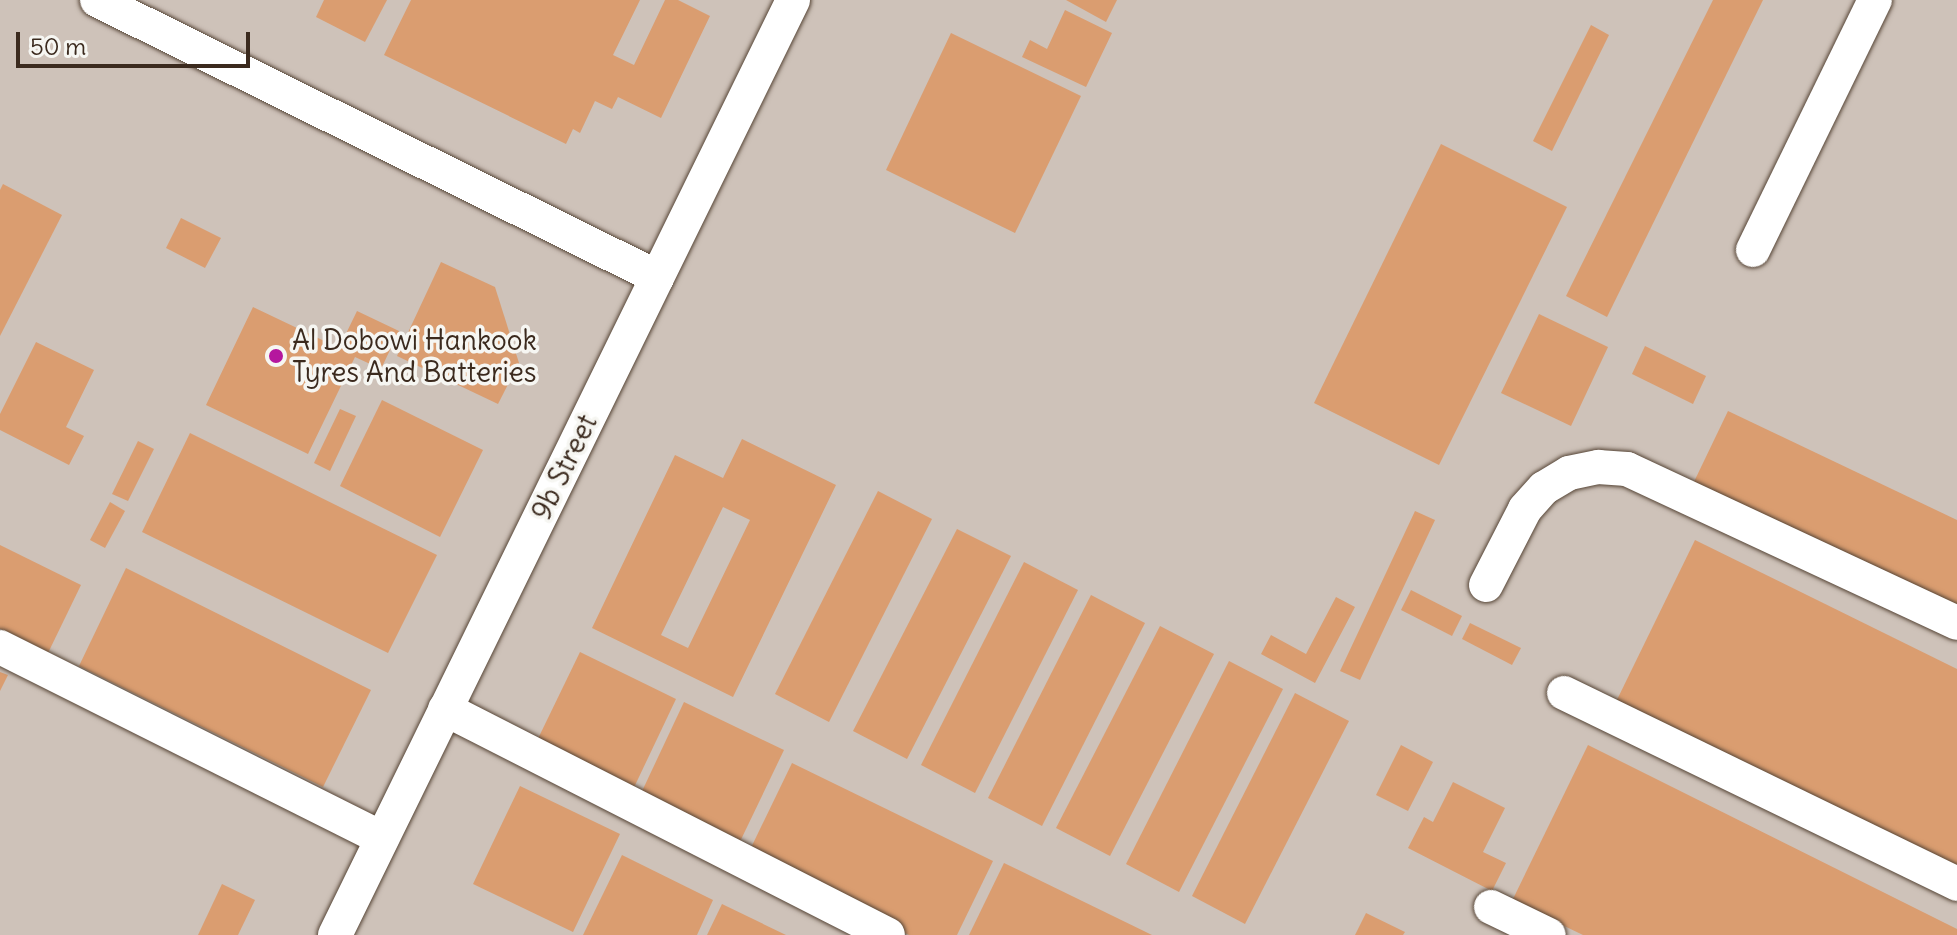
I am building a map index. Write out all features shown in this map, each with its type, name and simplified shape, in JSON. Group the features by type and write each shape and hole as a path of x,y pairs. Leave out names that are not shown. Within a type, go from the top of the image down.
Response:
{"lane":[{"path":"97,0 657,277"},
{"name":"9b Street","path":"335,935 793,0"},
{"path":"1753,250 1875,0"},
{"path":"1486,585 1525,509 1544,488 1569,473 1598,467 1627,469 1957,623"},
{"path":"0,647 382,838"},
{"path":"1564,693 1957,884"},
{"path":"445,709 888,935"},
{"path":"1491,907 1549,935"}],"shaded area":[{"path":"0,0 1957,0 1957,935 0,935"}],"building":[{"path":"324,0 387,0 365,42 316,17"},
{"path":"411,0 640,0 613,55 634,65 665,0 678,0 710,16 661,118 618,97 612,109 595,101 580,133 573,129 566,144 384,55"},
{"path":"1066,0 1117,0 1106,22"},
{"path":"1713,0 1763,0 1607,317 1566,296"},
{"path":"1065,10 1112,33 1086,87 1022,57 1030,40 1047,49"},
{"path":"1591,25 1609,35 1552,151 1533,141"},
{"path":"951,33 1081,96 1015,233 886,170"},
{"path":"1441,144 1567,207 1439,465 1314,403"},
{"path":"3,184 62,215 0,336 0,190"},
{"path":"181,218 221,238 205,268 166,248"},
{"path":"441,262 495,287 519,363 498,404 397,356"},
{"path":"253,307 339,348 357,311 399,331 381,369 355,357 308,454 206,405"},
{"path":"1539,314 1608,347 1571,426 1501,393"},
{"path":"36,342 94,370 66,427 84,436 69,465 0,430 0,414"},
{"path":"1645,346 1706,376 1693,404 1632,374"},
{"path":"382,400 483,450 440,537 340,486"},
{"path":"340,409 356,416 330,471 314,463"},
{"path":"1728,411 1957,520 1957,613 1691,488"},
{"path":"190,433 437,555 388,653 142,532"},
{"path":"742,439 836,485 733,697 592,628 675,455 723,478","holes":["723,507 750,520 688,648 661,635"]},
{"path":"138,441 154,449 128,501 112,494"},
{"path":"878,491 932,519 829,722 775,694"},
{"path":"110,502 125,511 105,548 90,540"},
{"path":"1415,511 1435,520 1360,680 1340,671"},
{"path":"957,529 1011,556 907,759 853,731"},
{"path":"1695,540 1957,669 1957,879 1612,710"},
{"path":"0,545 81,585 48,653 0,629"},
{"path":"1024,562 1078,590 975,793 921,765"},
{"path":"126,568 371,690 323,787 79,666"},
{"path":"1411,590 1462,616 1452,636 1401,610"},
{"path":"1091,595 1145,623 1042,826 988,798"},
{"path":"1336,597 1355,607 1315,683 1261,654 1271,635 1306,654"},
{"path":"1470,623 1521,648 1512,665 1462,639"},
{"path":"1160,626 1214,654 1110,856 1056,828"},
{"path":"580,652 676,699 629,798 532,751"},
{"path":"1229,661 1283,689 1179,892 1126,864"},
{"path":"0,672 8,675 0,691"},
{"path":"1295,693 1349,721 1245,924 1192,896"},
{"path":"684,702 784,750 735,852 636,804"},
{"path":"1401,745 1433,762 1408,811 1376,795"},
{"path":"1588,745 1957,929 1957,935 1583,935 1512,901"},
{"path":"792,763 993,861 957,935 909,935 747,856"},
{"path":"1453,782 1505,808 1483,852 1506,863 1492,891 1408,848 1424,817 1433,822"},
{"path":"520,786 620,834 573,932 473,884"},
{"path":"622,855 713,900 697,935 583,935"},
{"path":"1004,863 1152,935 969,935"},
{"path":"222,884 255,900 238,935 198,935"},
{"path":"722,904 786,935 707,935"},
{"path":"1366,913 1405,932 1403,935 1355,935"}],"place":[{"name":"Al Dobowi Hankook Tyres And Batteries","path":"276,356"}]}
